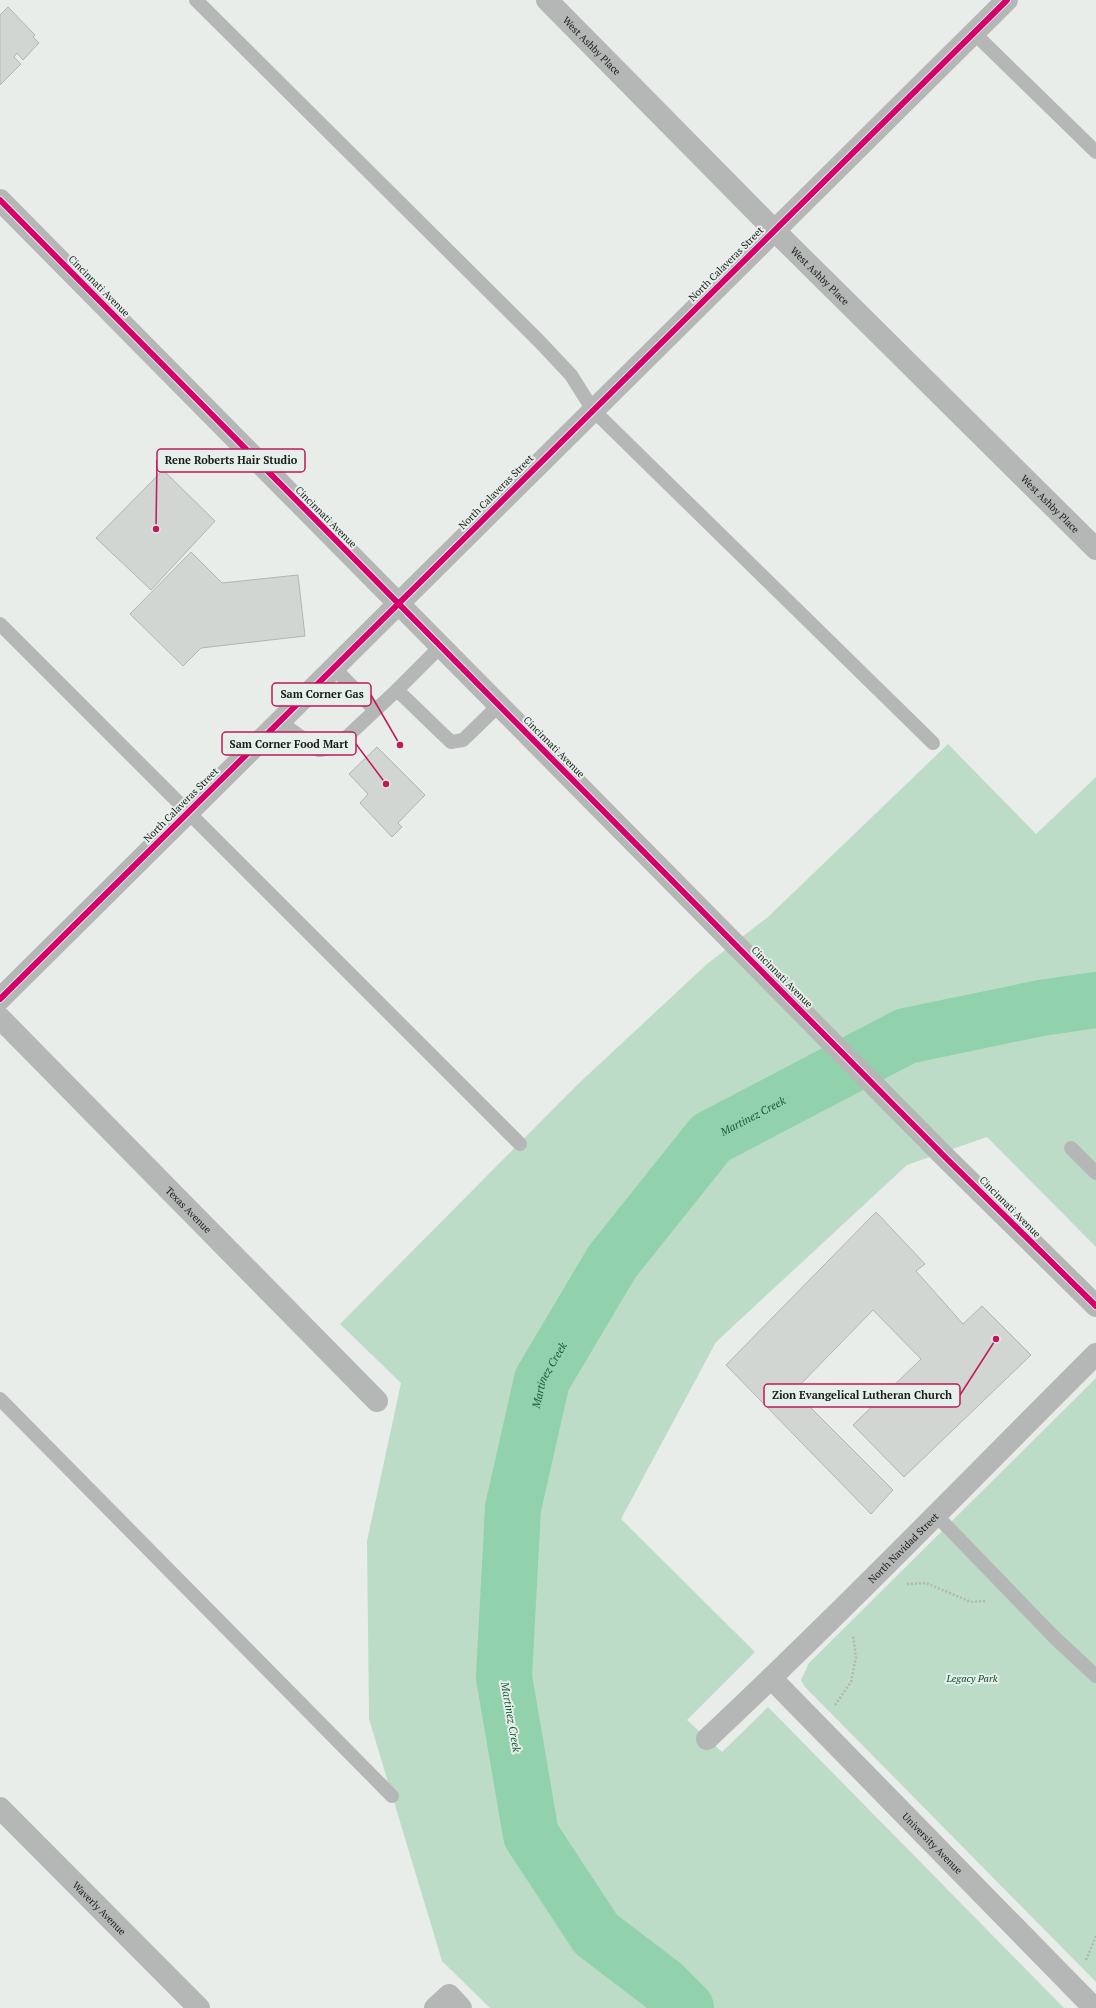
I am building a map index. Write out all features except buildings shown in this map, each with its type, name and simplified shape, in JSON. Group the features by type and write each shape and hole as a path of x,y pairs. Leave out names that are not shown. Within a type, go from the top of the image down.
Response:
{"street":[{"name":"West Ashby Place","path":"547,0 774,230 1096,549"},
{"name":"North Calaveras Street","path":"0,999 1007,0"},
{"name":"Cincinnati Avenue","path":"0,200 498,706 946,1158 1096,1306"},
{"name":"Texas Avenue","path":"0,1018 377,1401"},
{"name":"North Navidad Street","path":"707,1739 887,1566 935,1514 1096,1354"},
{"name":"University Avenue","path":"771,1678 1094,2008"},
{"name":"Waverly Avenue","path":"0,1808 199,2008"}],"lane":[{"path":"196,0 539,341 571,375 593,410 933,743"},
{"path":"974,33 1096,152"},
{"path":"0,624 520,1144"},
{"path":"280,722 319,750 336,748 440,647"},
{"path":"334,668 375,710"},
{"path":"397,690 451,742 462,740 498,706"},
{"path":"1071,1148 1096,1173"},
{"path":"0,1399 392,1796"},
{"path":"935,1514 1054,1637 1096,1676"}],"path":[{"path":"901,1585 926,1583 971,1602 989,1601"},
{"path":"833,1707 851,1682 856,1657 853,1630"},
{"path":"1085,1962 1096,1936"}],"green space":[{"path":"948,744 1036,834 1096,777 1096,1247 987,1137 907,1165 716,1342 621,1519 755,1652 687,1720 722,1752 768,1707 1064,2008 490,2008 442,1961 369,1719 367,1541 401,1383 340,1324 577,1085 707,964 768,917"},
{"name":"Legacy Park","path":"1096,1378 1096,1982 805,1687 801,1680 809,1663"}],"waterway":[{"name":"Martinez Creek","path":"686,2008 663,1985 596,1934 531,1835 504,1677 513,1508 542,1380 612,1262 711,1138 906,1036 1041,1008 1096,1000"}],"cycle path":[{"path":"0,999 1007,0"},
{"path":"0,200 946,1158 1096,1306"}],"place":[{"name":"Rene Roberts Hair Studio","path":"156,529"},
{"name":"Sam Corner Gas","path":"400,745"},
{"name":"Sam Corner Food Mart","path":"386,784"},
{"name":"Zion Evangelical Lutheran Church","path":"996,1339"}]}
